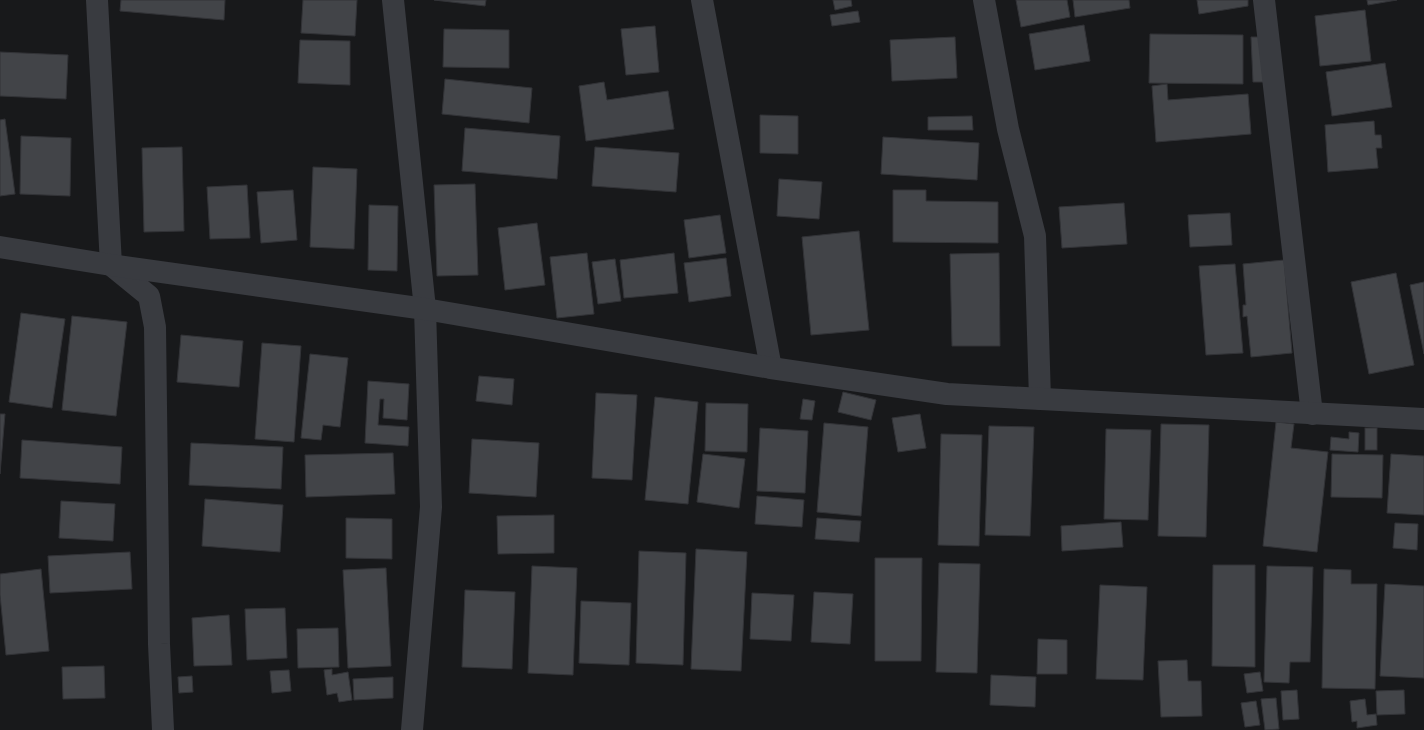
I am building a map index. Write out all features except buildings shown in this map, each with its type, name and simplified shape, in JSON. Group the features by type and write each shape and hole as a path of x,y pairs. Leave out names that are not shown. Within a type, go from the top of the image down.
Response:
{"street":[{"path":"98,0 111,265 149,296 155,327 159,644 162,730"},
{"path":"393,0 425,309 431,507 412,730"},
{"path":"702,0 770,368"},
{"path":"984,0 1008,130 1035,236 1040,399"},
{"path":"1264,0 1312,414"},
{"path":"0,247 111,265 425,309 770,368 947,394 1312,414 1424,418"}]}
